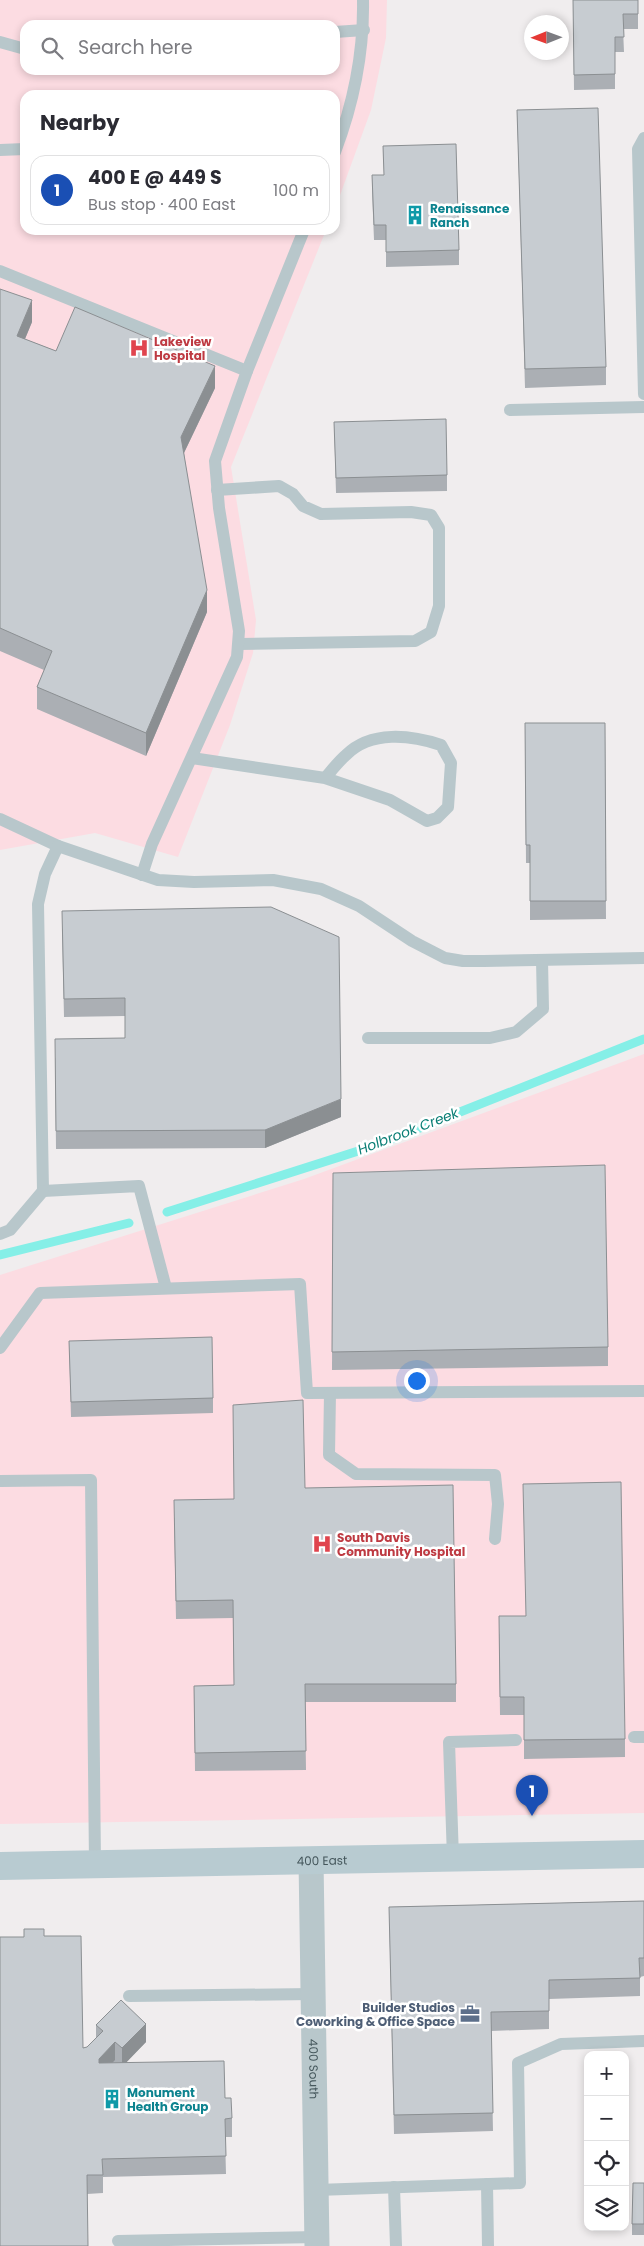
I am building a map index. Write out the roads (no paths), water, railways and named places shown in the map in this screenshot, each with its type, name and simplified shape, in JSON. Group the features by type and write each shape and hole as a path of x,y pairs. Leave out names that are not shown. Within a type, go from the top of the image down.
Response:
{"main road":[{"name":"400 East","path":"0,1866 644,1854"}],"street":[{"name":"400 South","path":"311,1860 317,2241"}],"lane":[{"path":"340,137 352,105 360,66 364,30 364,0"},
{"path":"340,32 364,30"},
{"path":"0,42 20,48"},
{"path":"644,138 638,149 644,394"},
{"path":"0,150 20,150"},
{"path":"142,875 152,844 234,667 239,644 237,616 217,490 215,461 247,371 302,235"},
{"path":"0,271 247,371"},
{"path":"510,410 644,407"},
{"path":"217,490 279,486 293,494 303,506 321,514 411,512 430,515 439,528 439,606 431,632 415,641 239,644"},
{"path":"192,758 325,778 390,800 427,821 437,818 448,807 451,763 441,745 424,739 382,737 364,742 346,754 325,778"},
{"path":"0,819 58,846 142,875 175,882 272,880 321,889 341,897 428,950 445,958 463,961 644,958"},
{"path":"0,1234 10,1230 43,1191 38,904 45,874 58,846"},
{"path":"368,1038 490,1038 516,1032 543,1009 542,960"},
{"path":"43,1191 140,1186 166,1288"},
{"path":"0,1348 40,1293 300,1284 307,1392 644,1391"},
{"path":"330,1392 329,1456 356,1474 496,1475 498,1504 494,1539"},
{"path":"0,1481 91,1480 95,1864"},
{"path":"453,1858 449,1742 516,1740"},
{"path":"129,1996 313,1994"},
{"path":"317,2190 520,2183 518,2062 561,2044 644,2041"},
{"path":"487,2184 488,2246"},
{"path":"394,2187 396,2246"},
{"path":"118,2241 317,2241"}],"waterway":[{"name":"Holbrook Creek","path":"167,1212 377,1145 644,1039"},
{"name":"Holbrook Creek","path":"0,1255 129,1223"}],"place":[{"name":"Renaissance Ranch","path":"415,215"},
{"name":"Lakeview Hospital","path":"139,348"},
{"name":"South Davis Community Hospital","path":"322,1544"},
{"name":"400 E @ 449 S","path":"532,1816"},
{"name":"Builder Studios Coworking & Office Space","path":"470,2014"},
{"name":"Monument Health Group","path":"112,2099"}]}
